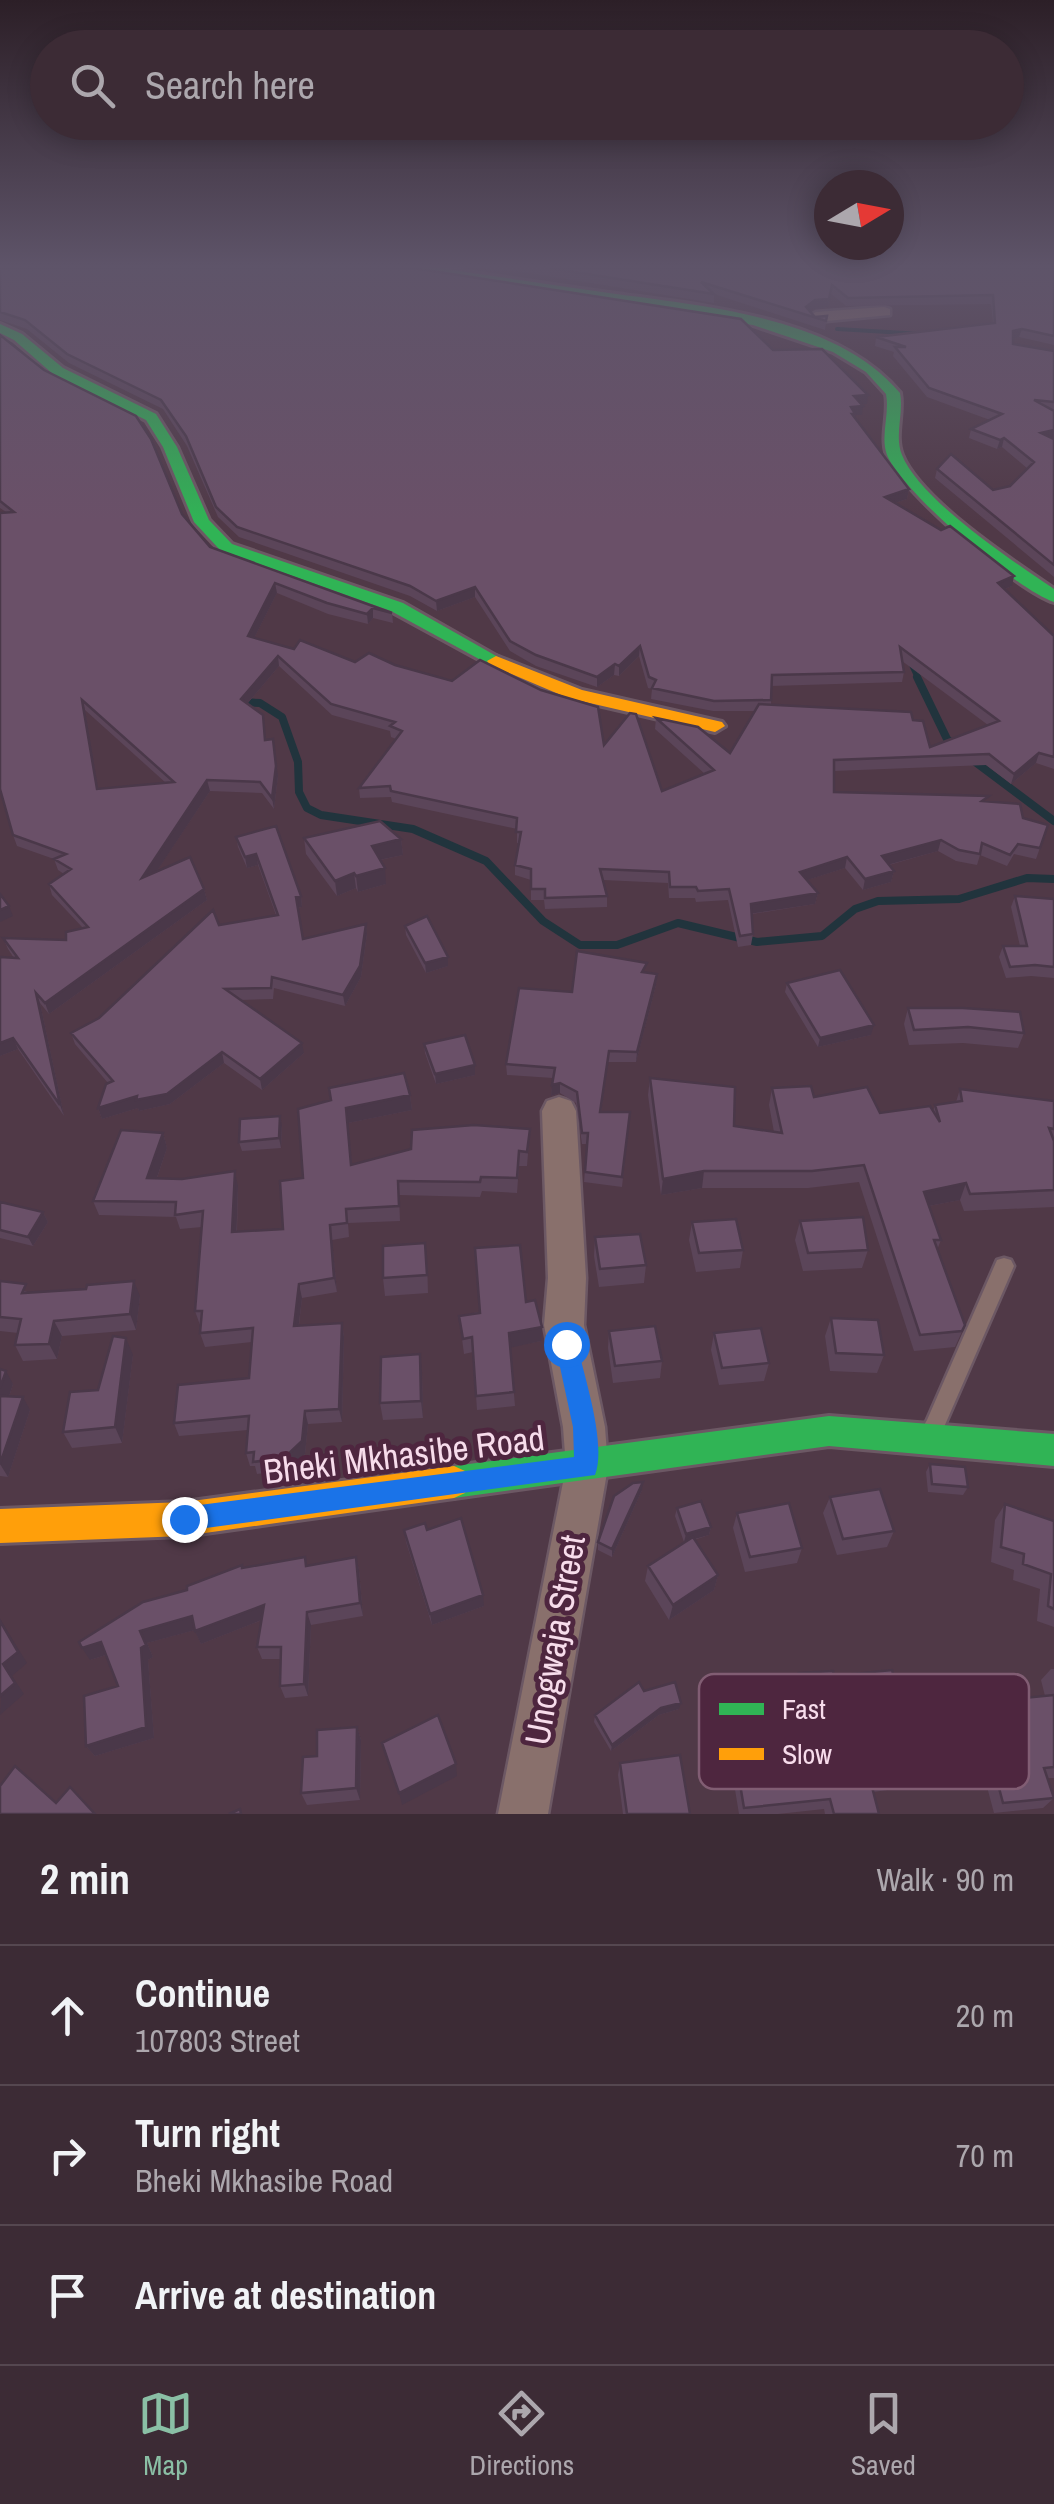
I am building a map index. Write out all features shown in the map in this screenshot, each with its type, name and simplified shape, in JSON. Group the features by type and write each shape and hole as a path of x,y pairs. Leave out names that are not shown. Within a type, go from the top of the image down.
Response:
{"street":[{"path":"35,353 73,380 151,417 166,438 202,522 217,540 245,555 397,608 555,690 715,726"},
{"path":"837,353 888,385 898,405 892,434 898,464 971,532 1054,597"},
{"name":"Unogwaja Street","path":"523,1814 586,1467 584,1427 564,1324 567,1278 560,1111"},
{"name":"Bheki Mkhasibe Road","path":"0,1526 184,1519 829,1431 1054,1450"}],"lane":[{"path":"928,1440 1004,1266"}],"building":[{"path":"0,353 22,353 44,370 136,416 151,439 182,514 210,547 392,613 373,608 367,614 275,583 248,636 294,649 300,640 355,662 369,653 395,665 452,681 480,660 541,690 598,707 604,745 630,713 636,714 662,791 714,770 656,718 698,727 730,753 759,704 911,712 913,720 923,721 930,747 999,721 900,647 904,672 772,675 771,700 714,701 652,688 656,680 649,677 640,646 619,666 615,664 597,677 536,655 510,641 475,587 436,601 410,586 237,527 216,507 186,436 161,400 67,354 826,353 868,395 854,396 863,406 851,407 852,414 909,489 885,497 941,530 950,526 1014,576 998,583 1054,636 1054,757 1039,753 1014,774 989,754 834,760 834,792 989,796 982,801 1020,804 1023,818 1048,825 1040,848 1018,844 1010,855 982,843 980,854 959,850 941,840 882,856 894,871 865,879 847,857 800,872 818,893 751,904 753,934 740,936 729,889 698,891 696,887 670,887 669,872 600,869 607,896 545,898 545,889 531,889 531,869 515,865 521,832 516,832 517,818 391,791 390,786 359,788 402,731 390,726 395,722 331,704 278,656 241,699 263,715 265,740 273,739 276,766 272,798 260,782 207,780 142,878 190,857 204,889 45,1003 36,993 60,1105 13,1038 0,1043 0,957 18,958 3,938 66,940 66,932 88,927 49,884 71,869 54,859 66,854 13,835 0,789 0,513 14,512 0,501","holes":["82,700 174,782 97,789"]},
{"path":"900,353 1054,353 1054,402 1034,400 1054,411 1054,430 1041,433 1054,439 1054,565 937,469 951,454 993,490 1010,486 1034,462 1004,438 971,429 1002,414 929,388"},
{"path":"380,821 401,839 372,846 385,868 335,881 304,838"},
{"path":"276,826 301,896 296,897 303,939 366,924 360,966 343,995 272,977 271,988 225,989 302,1043 260,1079 222,1052 167,1094 136,1100 137,1096 98,1108 106,1084 113,1081 71,1033 99,1018 213,910 219,925 278,915 256,854 245,857 236,837"},
{"path":"0,894 9,906 0,910"},
{"path":"1015,896 1054,899 1054,967 1010,967 1003,946 1027,946"},
{"path":"427,916 448,957 425,963 405,926"},
{"path":"577,951 647,963 642,972 657,974 637,1052 609,1051 600,1112 630,1112 622,1177 585,1172 588,1133 582,1133 577,1092 560,1083 552,1085 555,1068 506,1064 519,988 572,992"},
{"path":"840,970 874,1025 820,1038 787,983"},
{"path":"908,1008 1020,1012 1024,1033 968,1027 914,1030"},
{"path":"465,1035 475,1065 435,1074 424,1044"},
{"path":"404,1073 410,1095 346,1108 351,1165 411,1149 412,1130 474,1125 530,1129 527,1152 519,1151 517,1178 481,1177 480,1182 398,1181 399,1206 346,1209 347,1223 330,1225 334,1278 299,1284 294,1326 342,1323 339,1409 305,1411 302,1441 284,1458 253,1462 254,1452 246,1453 249,1416 174,1423 178,1385 249,1378 253,1328 200,1333 202,1311 195,1311 203,1211 175,1215 176,1202 93,1201 121,1130 163,1133 147,1178 182,1179 235,1171 232,1232 283,1229 280,1181 303,1178 298,1109 331,1100 329,1088"},
{"path":"650,1078 735,1087 734,1126 782,1133 772,1088 811,1086 814,1097 867,1087 880,1113 930,1106 940,1122 935,1105 962,1101 960,1089 1054,1101 1054,1129 1049,1128 1054,1141 1054,1190 970,1194 966,1183 924,1192 941,1240 934,1240 965,1325 962,1331 920,1335 864,1165 812,1171 704,1171 663,1179"},
{"path":"280,1116 279,1138 239,1142 240,1119"},
{"path":"0,1202 43,1212 28,1237 0,1230"},
{"path":"863,1217 868,1250 808,1253 800,1221"},
{"path":"736,1219 743,1250 699,1253 692,1222"},
{"path":"640,1234 646,1265 600,1269 595,1237"},
{"path":"425,1243 427,1275 383,1278 383,1246"},
{"path":"520,1245 526,1302 535,1300 542,1327 509,1333 514,1392 476,1396 472,1337 463,1339 459,1316 480,1313 475,1248"},
{"path":"0,1281 26,1284 22,1293 134,1281 130,1314 54,1321 49,1344 15,1345 21,1319 0,1317"},
{"path":"831,1318 878,1320 884,1355 836,1353"},
{"path":"655,1326 662,1361 615,1366 609,1331"},
{"path":"761,1328 769,1363 722,1368 714,1333"},
{"path":"113,1336 126,1338 115,1427 63,1432 70,1392 98,1390"},
{"path":"420,1354 421,1401 380,1403 381,1357"},
{"path":"0,1396 23,1397 0,1464"},
{"path":"930,1464 965,1467 968,1487 932,1484"},
{"path":"643,1482 612,1549 598,1542 614,1496 633,1483"},
{"path":"880,1489 894,1531 843,1539 830,1497"},
{"path":"701,1501 711,1527 686,1534 677,1508"},
{"path":"789,1503 802,1548 750,1557 737,1513"},
{"path":"1005,1504 1054,1521 1054,1609 1048,1606 1051,1574 1023,1564 1024,1554 1001,1547"},
{"path":"461,1518 483,1595 430,1614 404,1530 425,1523 427,1530"},
{"path":"693,1537 718,1575 673,1605 648,1566"},
{"path":"305,1557 306,1566 356,1557 360,1603 307,1612 304,1684 280,1686 281,1647 257,1647 264,1605 195,1631 192,1616 140,1631 146,1645 141,1648 146,1727 86,1746 84,1696 118,1686 101,1642 82,1648 79,1642 143,1602 187,1590 187,1586 242,1565"},
{"path":"0,1621 18,1652 3,1664 15,1683 0,1696"},
{"path":"892,1670 893,1674 853,1674"},
{"path":"833,1671 834,1674 799,1673"},
{"path":"639,1682 644,1691 675,1682 681,1703 661,1708 612,1745 595,1715"},
{"path":"1054,1695 1054,1767 1044,1768 1054,1798 1003,1803 999,1789 1029,1789 1029,1697"},
{"path":"438,1715 456,1764 399,1793 382,1743"},
{"path":"357,1727 356,1788 301,1793 303,1757 317,1756 317,1730"},
{"path":"680,1755 690,1814 627,1814 620,1763"},
{"path":"15,1766 56,1803 70,1787 95,1814 0,1814 0,1786"},
{"path":"741,1789 873,1789 879,1814 834,1814 830,1799 744,1808"}],"waterway":[{"path":"910,662 918,679"},
{"path":"917,677 947,739 955,746"},
{"path":"242,702 260,703 282,717 298,762 299,792 307,808 321,815 413,829 486,861 543,921 580,945 617,945 678,923 757,942 822,936 855,909 878,901 959,899 1027,878 1054,879"},
{"path":"974,761 1054,821"}],"traffic: fast":[{"path":"36,353 58,371 151,417 170,447 202,522 226,547 397,607 496,661"},
{"path":"844,353 870,369 893,393 895,456 921,491 966,532 1054,597"},
{"path":"454,1482 829,1431 1054,1450"}],"traffic: slow":[{"path":"496,661 575,694 715,726"},
{"path":"0,1526 184,1519 454,1482"}],"route":[{"path":"184,1519 586,1467 584,1427 566,1344"}]}
